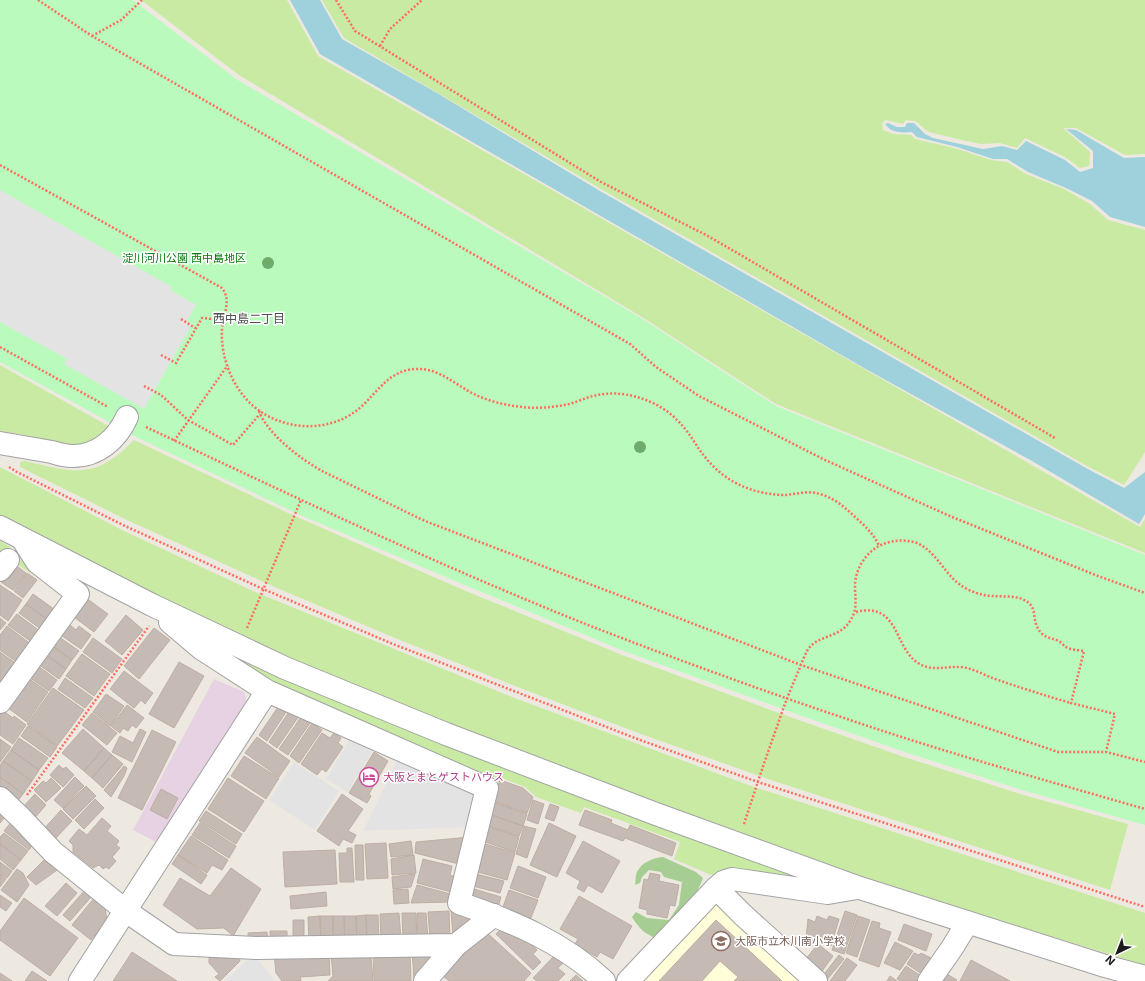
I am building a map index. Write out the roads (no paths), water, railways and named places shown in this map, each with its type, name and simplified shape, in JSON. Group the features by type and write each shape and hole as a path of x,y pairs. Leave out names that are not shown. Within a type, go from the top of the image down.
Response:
{"street":[{"path":"0,443 73,456 87,454 101,448 113,440 122,428 126,417"},
{"path":"0,527 22,538 151,615 267,691"},
{"path":"0,702 78,594 37,562 22,538"},
{"path":"151,615 240,647 285,668 446,734 656,814 860,888 1145,977"},
{"path":"181,650 206,667 231,679 267,691 487,788 459,903 494,915 539,935 580,961 604,981"},
{"path":"80,981 267,691"},
{"path":"7,805 53,852 126,911 174,944 256,948 456,946"},
{"path":"628,981 723,882 732,879 828,893 860,888"},
{"path":"716,888 743,915 816,981"},
{"path":"424,981 456,946 494,915"},
{"path":"929,981 968,922"},
{"path":"1070,954 1103,981"}],"water":[{"path":"290,0 320,0 342,39 437,93 600,191 1086,468 1124,488 1145,472 1145,514 1139,524 1032,461 864,368 320,54"},
{"path":"888,123 897,127 905,127 907,123 914,123 925,134 933,138 983,149 1002,146 1017,150 1026,141 1065,160 1080,172 1093,168 1093,151 1066,129 1076,130 1124,158 1145,157 1145,227 1110,217 1092,201 1028,172 1007,159 993,159 957,147 917,137 912,132 894,131 887,127 885,124"}],"place":[{"name":"大阪とまとゲストハウス","path":"369,777"},
{"name":"大阪市立木川南小学校","path":"721,941"}],"district":[{"name":"西中島二丁目","path":"249,318"}],"park label":[{"name":"淀川河川公園 西中島地区","path":"184,258"}]}
